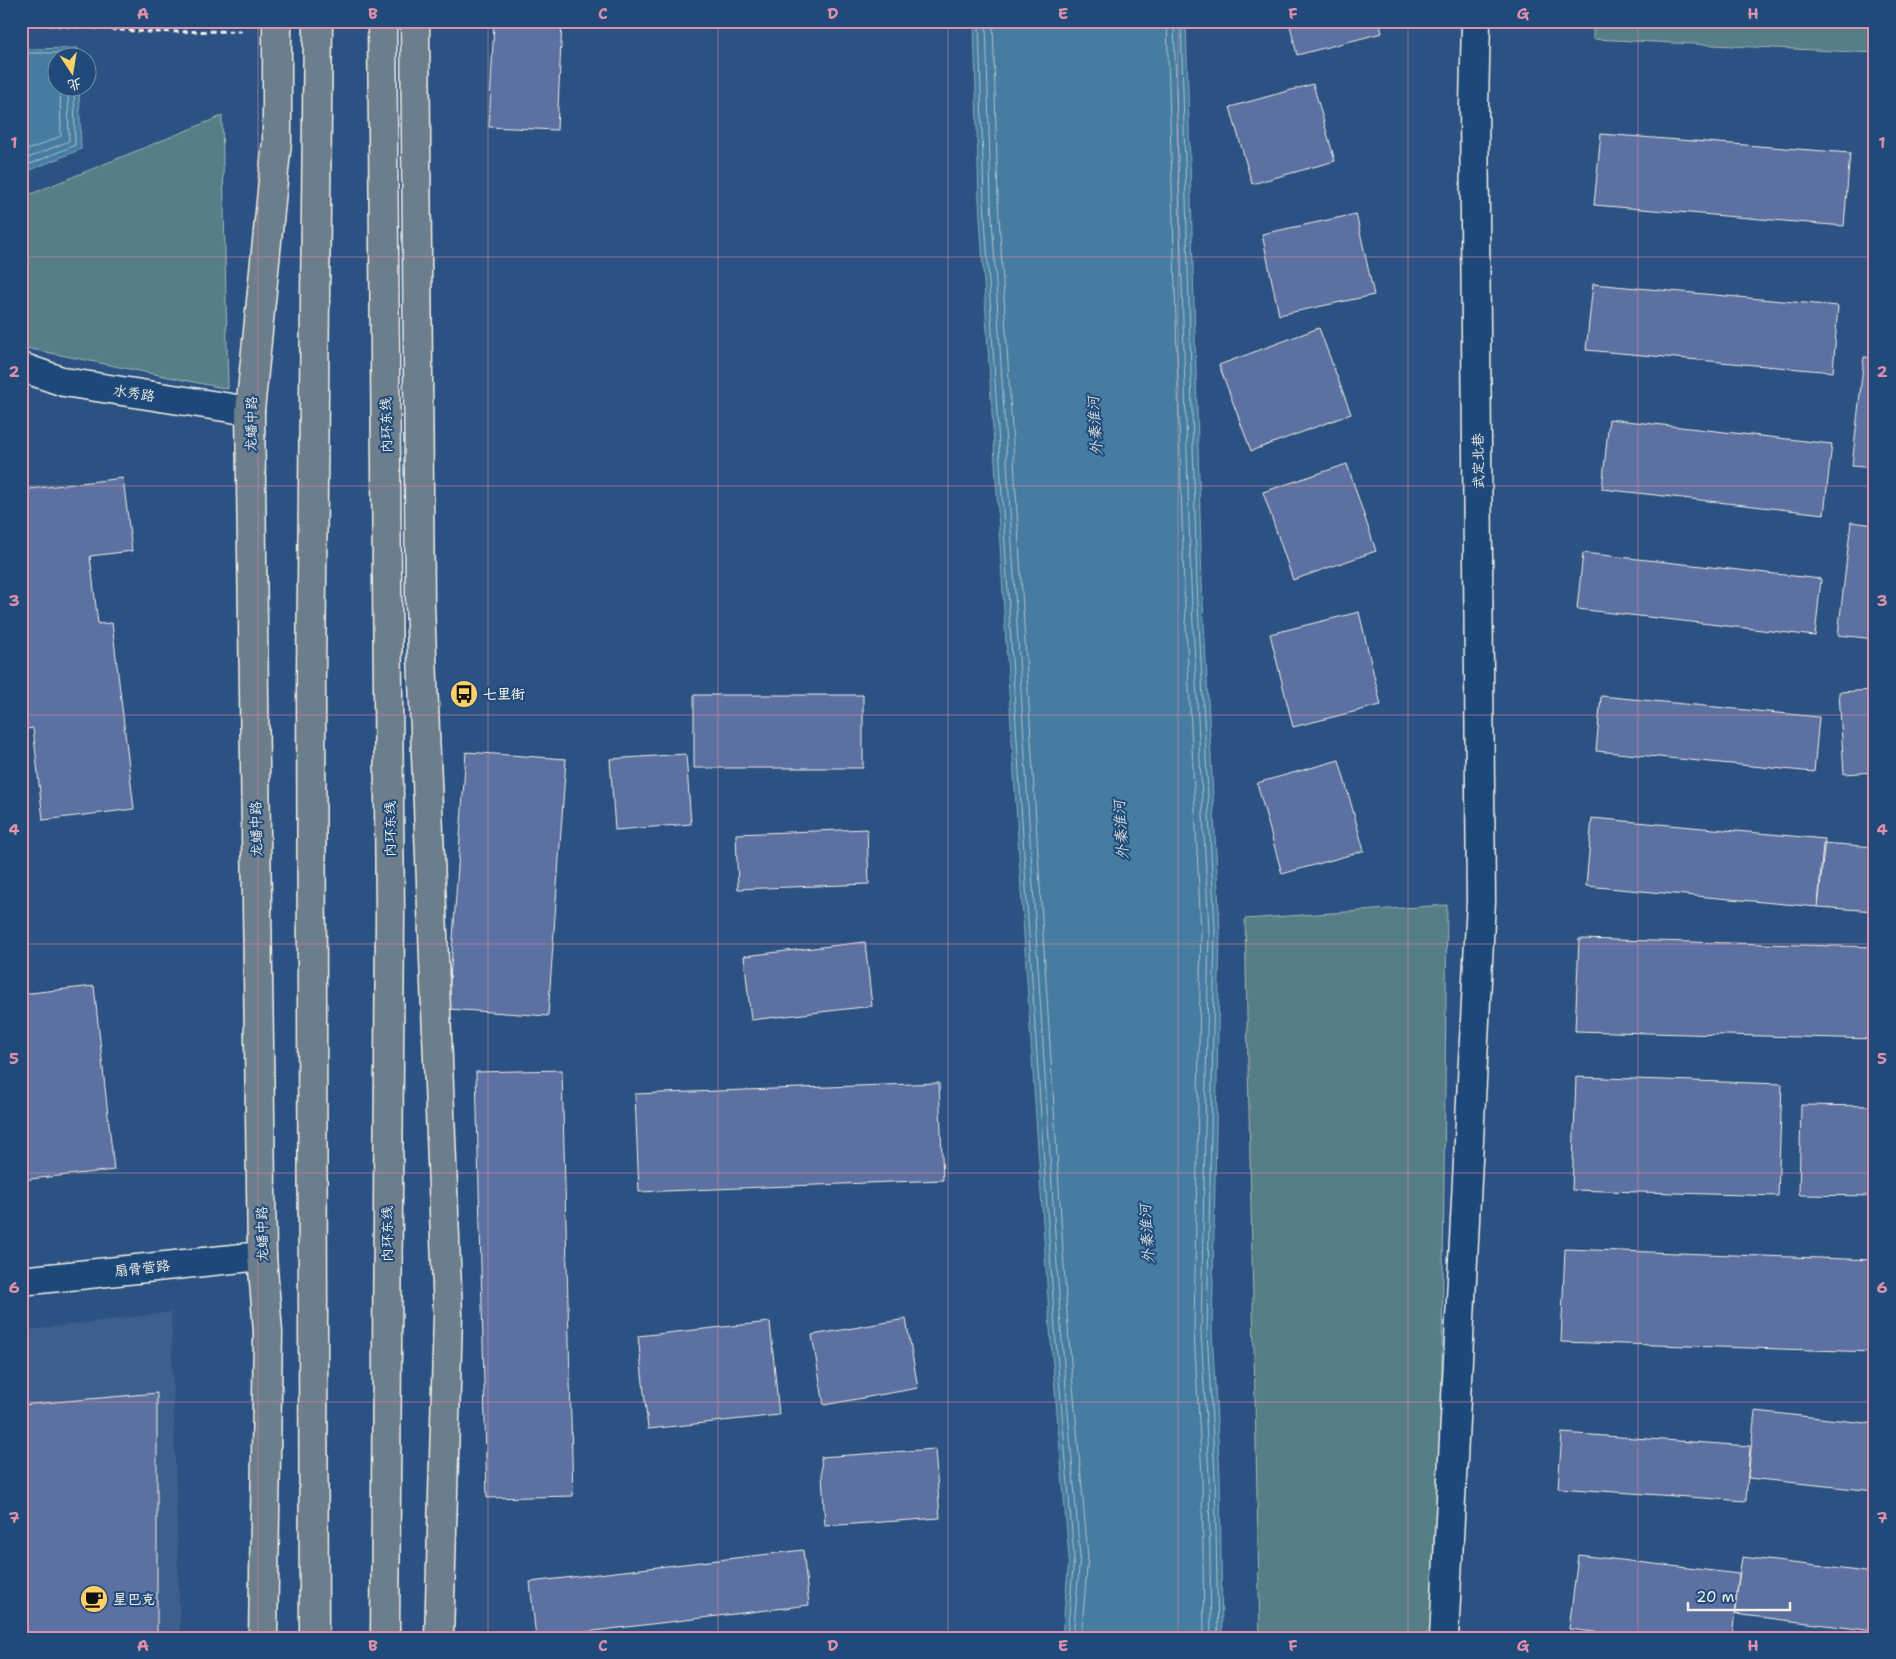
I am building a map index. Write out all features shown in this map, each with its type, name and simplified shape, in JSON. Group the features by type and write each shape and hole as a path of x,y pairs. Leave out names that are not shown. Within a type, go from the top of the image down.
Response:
{"main road":[{"path":"314,1638 310,674 318,21"},
{"name":"内环东线","path":"382,21 390,915 385,1638"},
{"path":"415,21 420,604 448,1314 439,1638"},
{"name":"龙蟠中路","path":"263,1638 268,1332 262,1256 250,411 277,141 277,26"},
{"path":"384,1589 393,1638"},
{"path":"306,1638 313,1598"}],"street":[{"name":"武定北巷","path":"1444,1638 1482,900 1474,105 1476,21"},
{"name":"水秀路","path":"21,367 64,382 250,411"},
{"name":"扇骨营路","path":"21,1281 262,1256"}],"path":[{"path":"21,23 149,32 277,26"}],"shaded area":[{"path":"171,1312 180,1638 21,1638 21,1331"}],"green space":[{"path":"1593,21 1875,21 1875,53 1593,39"},
{"path":"222,116 228,389 21,347 21,198"},
{"path":"1447,905 1439,1638 1260,1638 1245,919"}],"water":[{"name":"外秦淮河","path":"974,21 1186,21 1202,584 1220,930 1212,1331 1220,1475 1222,1638 1062,1638 1069,1558 1050,1329 1023,920 979,201"},
{"path":"21,49 48,49 48,98 79,98 81,149 21,174"}],"building":[{"path":"494,21 562,21 557,130 489,127"},
{"path":"791,21 835,21 835,24"},
{"path":"1289,21 1379,21 1382,33 1297,55"},
{"path":"1313,84 1335,161 1252,184 1230,107"},
{"path":"1601,134 1850,153 1844,226 1594,205"},
{"path":"1356,214 1374,295 1279,315 1262,234"},
{"path":"1593,284 1838,306 1833,372 1586,350"},
{"path":"1319,328 1351,414 1251,451 1219,365"},
{"path":"1864,357 1875,358 1875,468 1852,466"},
{"path":"1609,419 1832,444 1824,514 1602,489"},
{"path":"1347,464 1376,551 1293,580 1263,492"},
{"path":"123,478 132,551 90,556 98,624 112,623 134,809 43,820 33,728 21,730 21,490"},
{"path":"1851,522 1875,525 1875,639 1838,635"},
{"path":"1583,553 1821,579 1815,636 1577,609"},
{"path":"1359,612 1381,705 1293,727 1270,634"},
{"path":"1875,690 1875,772 1844,774 1839,692"},
{"path":"694,695 863,695 863,768 694,768"},
{"path":"1601,696 1819,717 1814,772 1596,751"},
{"path":"466,752 566,759 548,1016 448,1009"},
{"path":"686,754 691,824 615,830 610,759"},
{"path":"1339,760 1364,851 1282,874 1257,783"},
{"path":"1592,818 1825,839 1818,907 1586,886"},
{"path":"867,829 869,884 738,889 736,834"},
{"path":"1823,843 1875,847 1875,911 1818,907"},
{"path":"1579,939 1875,947 1875,1039 1575,1031"},
{"path":"865,942 872,1006 751,1020 744,956"},
{"path":"94,986 114,1170 21,1180 21,994"},
{"path":"562,1070 573,1496 487,1498 476,1072"},
{"path":"1576,1077 1782,1084 1778,1196 1572,1190"},
{"path":"939,1083 943,1180 639,1192 635,1094"},
{"path":"1801,1105 1875,1106 1875,1196 1799,1195"},
{"path":"1565,1249 1875,1260 1875,1352 1561,1342"},
{"path":"906,1319 918,1388 824,1405 812,1335"},
{"path":"770,1322 779,1415 648,1429 638,1336"},
{"path":"157,1393 157,1638 21,1638 21,1405"},
{"path":"1755,1411 1875,1424 1875,1491 1748,1478"},
{"path":"1562,1433 1750,1446 1746,1501 1558,1488"},
{"path":"935,1449 940,1518 825,1526 821,1457"},
{"path":"803,1550 809,1605 536,1638 530,1582"},
{"path":"1578,1555 1739,1574 1732,1638 1644,1638 1569,1629"},
{"path":"1742,1557 1875,1573 1875,1631 1734,1614"}],"place":[{"name":"七里街","path":"464,694"},
{"name":"星巴克","path":"94,1599"}]}
